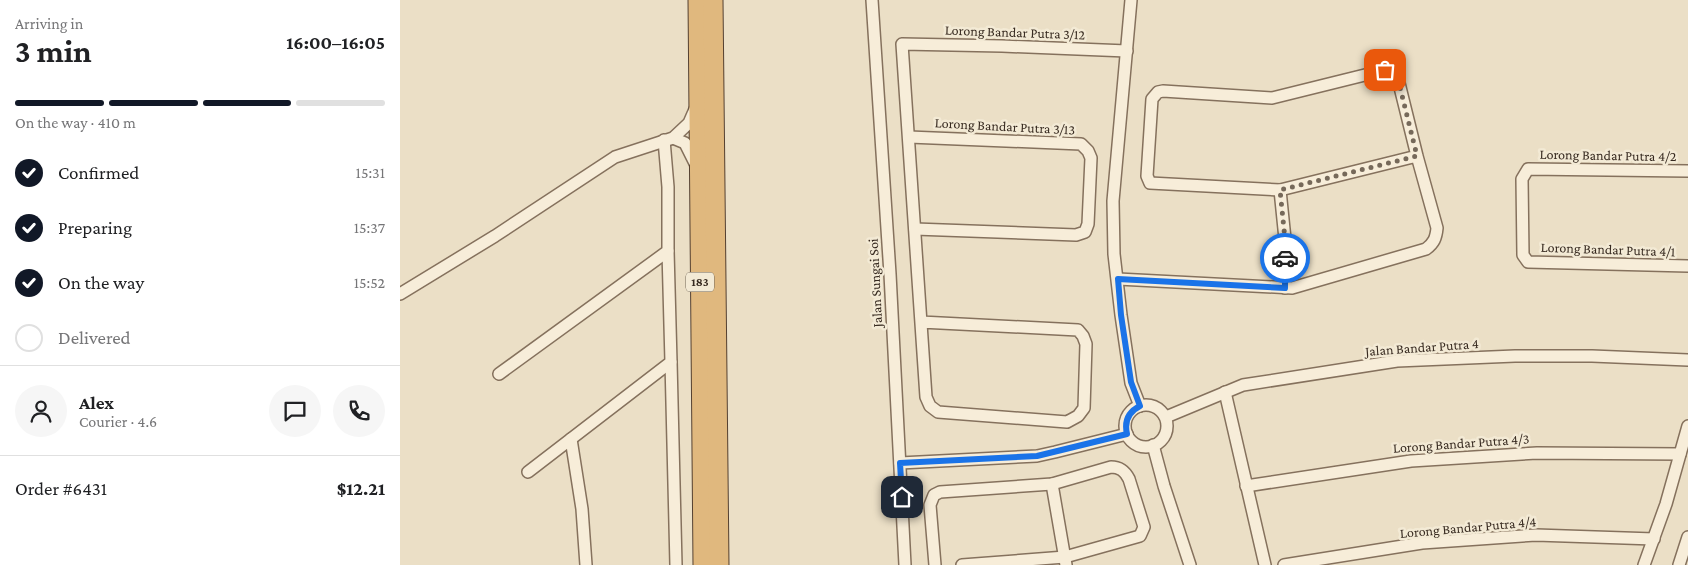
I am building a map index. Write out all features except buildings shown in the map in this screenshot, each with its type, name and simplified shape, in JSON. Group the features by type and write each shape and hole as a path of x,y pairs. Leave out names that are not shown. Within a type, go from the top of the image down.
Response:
{"highway":[{"name":"183","path":"698,0 703,565"},
{"name":"183","path":"714,0 719,565"}],"street":[{"name":"Jalan Sungai Soi","path":"872,0 890,265 905,565"},
{"path":"1131,0 1113,201 1114,254 1131,382 1140,406"},
{"name":"Lorong Bandar Putra 3/12","path":"909,137 902,44 1127,51"},
{"path":"1118,279 1285,288 1299,287 1426,249 1432,245 1436,237 1437,228 1397,75 1394,71 1385,70 1272,98 1158,92 1152,99 1147,176 1150,183 1280,190 1417,156"},
{"path":"400,294 479,246 615,157 669,139 689,123 699,100"},
{"path":"909,137 921,322 926,397 930,406 938,412 1067,422 1078,416 1084,408 1086,344 1078,330 921,322"},
{"name":"Lorong Bandar Putra 3/13","path":"909,137 1081,144 1088,150 1091,158 1088,224 1085,232 1076,235 915,230"},
{"path":"669,139 685,144 693,157 699,175"},
{"path":"669,139 668,251 676,565"},
{"name":"Lorong Bandar Putra 4/2","path":"1528,262 1523,255 1522,180 1528,169 1688,171"},
{"path":"1280,190 1285,239 1285,288"},
{"path":"499,374 668,251"},
{"name":"Lorong Bandar Putra 4/1","path":"1528,262 1688,266"},
{"name":"Jalan Bandar Putra 4","path":"1166,417 1243,385 1397,361 1515,356 1592,356 1688,360"},
{"path":"528,472 670,362"},
{"path":"1225,392 1264,565"},
{"path":"1140,406 1153,406 1166,417 1166,433 1162,439 1153,445 1134,443 1127,434 1125,427 1129,414 1140,406"},
{"path":"1644,565 1666,504 1688,426"},
{"path":"900,463 1037,456 1127,434"},
{"path":"571,439 582,510 586,565"},
{"path":"1153,445 1164,486 1190,565"},
{"name":"Lorong Bandar Putra 4/3","path":"1246,486 1411,461 1537,453 1680,454"},
{"path":"935,565 930,505 934,495 940,492 946,490 1052,484 1111,467 1117,467 1126,473 1129,478 1144,527 1140,536 1065,561 962,565"},
{"path":"1052,484 1065,561"},
{"name":"Lorong Bandar Putra 4/4","path":"1284,565 1422,543 1536,535 1654,539"},
{"path":"1679,565 1688,537"}],"way so far":[{"path":"1285,258 1280,190 1417,156 1397,75 1390,69 1385,70"}],"route":[{"path":"902,497 900,463 1037,456 1127,434 1126,420 1134,409 1140,406 1131,382 1121,315 1118,279 1285,288 1285,258"}]}
